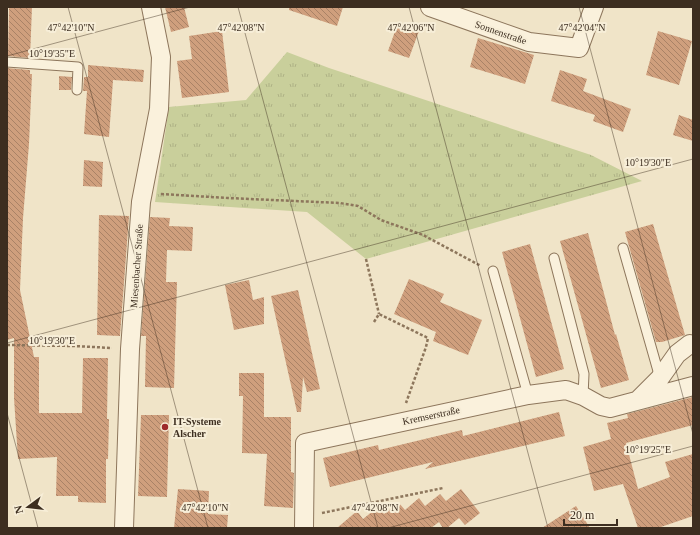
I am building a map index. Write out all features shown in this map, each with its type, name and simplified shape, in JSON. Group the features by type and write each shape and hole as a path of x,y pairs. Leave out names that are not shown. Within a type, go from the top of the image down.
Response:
{"street":[{"name":"Miesenbacher Straße","path":"124,528 130,349 143,192 159,109 161,57 151,7"},
{"name":"Sonnenstraße","path":"430,7 530,42 579,48 594,7"},
{"name":"Kremserstraße","path":"638,400 660,378 677,354 690,344 693,345"},
{"name":"Kremserstraße","path":"304,523 306,443 528,395 566,390 583,396 601,406 610,408 693,386"}],"lane":[{"path":"7,62 78,67 77,90"},
{"path":"623,248 660,378"},
{"path":"554,258 584,374 583,396"},
{"path":"493,271 528,395"}],"path":[{"path":"143,192 228,198 340,203 358,206 381,220 423,236 493,271"},
{"path":"366,259 379,314 374,322"},
{"path":"379,314 428,338 399,422"},
{"path":"7,345 130,349"},
{"path":"304,523 443,488"}],"green space":[{"path":"287,52 329,68 591,155 642,181 366,259 307,212 155,202 169,107 246,100"}],"building":[{"path":"9,7 32,7 30,58 8,56"},
{"path":"165,7 184,7 189,27 171,32"},
{"path":"289,7 343,7 337,26 289,10"},
{"path":"398,23 419,31 409,58 388,51"},
{"path":"222,31 229,92 182,98 177,61 192,59 189,36"},
{"path":"658,31 692,41 679,85 646,75"},
{"path":"478,38 534,55 525,84 470,67"},
{"path":"88,65 144,70 143,82 113,80 109,137 84,134 87,91 83,91 84,77 88,77"},
{"path":"7,68 30,70 30,74 32,74 20,290 34,357 39,357 39,413 82,413 83,358 108,358 107,419 109,419 108,459 106,459 106,503 78,502 78,496 56,496 57,457 18,459 14,398 14,338 7,340"},
{"path":"560,70 587,79 583,91 631,109 623,132 593,121 595,115 551,101"},
{"path":"59,76 72,77 71,90 59,90"},
{"path":"679,115 693,120 693,141 673,135"},
{"path":"84,160 103,162 102,187 83,186"},
{"path":"99,215 129,216 120,336 97,335"},
{"path":"150,217 170,218 169,226 193,227 192,251 167,250 166,282 177,282 174,388 145,387 146,336 141,336"},
{"path":"653,224 685,335 662,342 656,342 625,232"},
{"path":"588,233 615,335 616,334 629,380 601,388 560,241"},
{"path":"530,244 564,369 536,377 502,252"},
{"path":"409,279 444,294 440,302 482,320 468,355 433,341 436,332 394,314"},
{"path":"249,280 253,300 264,297 264,324 234,330 225,285"},
{"path":"298,290 320,389 307,392 303,377 301,412 297,412 271,296"},
{"path":"239,373 264,373 264,417 291,417 291,472 294,473 293,508 264,506 267,454 242,453 243,396 239,396"},
{"path":"693,397 693,425 626,443 638,489 670,477 665,462 693,454 693,516 658,528 638,528 623,484 594,491 583,447 611,439 607,423 628,418 627,414"},
{"path":"559,412 565,436 425,469 433,462 330,487 323,458 378,445 379,450 462,430 463,436"},
{"path":"141,415 169,415 167,497 138,496"},
{"path":"178,489 209,491 208,514 228,515 227,528 174,528"},
{"path":"461,489 480,513 465,525 459,518 447,528 443,528 439,522 431,528 337,528 357,511 363,519 378,507 384,514 399,503 405,510 419,498 425,506 440,494 446,501"},
{"path":"576,506 590,528 542,528"}],"place":[{"name":"IT-Systeme Alscher","path":"165,427"}]}
